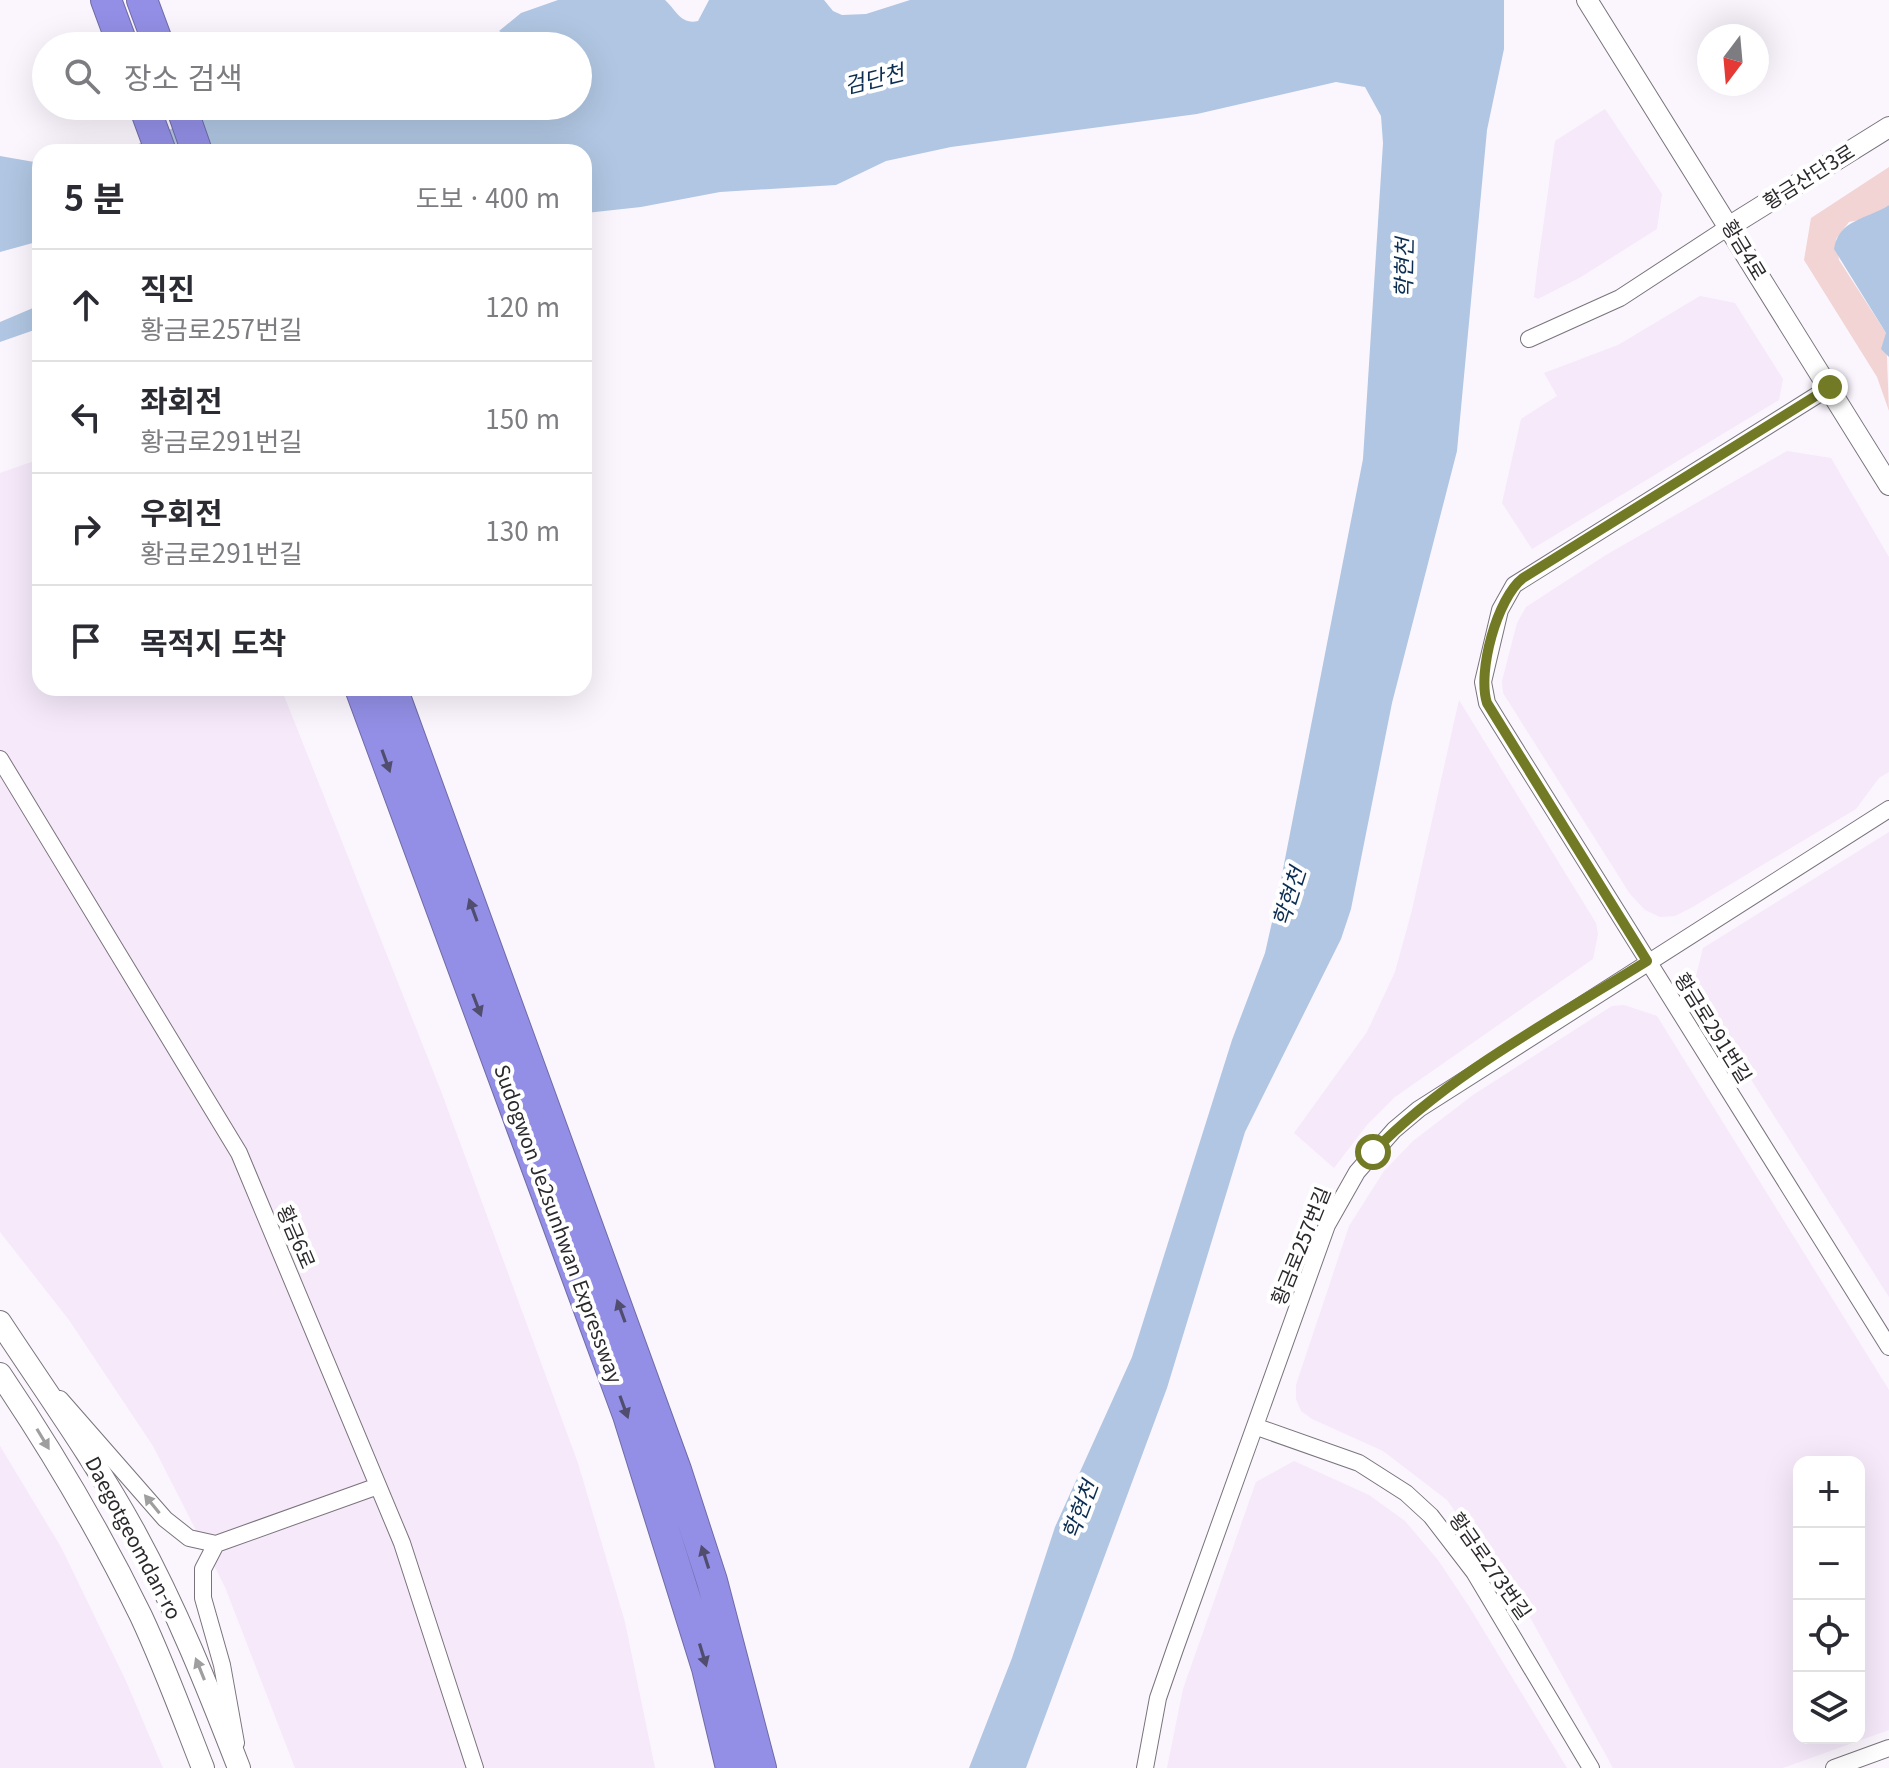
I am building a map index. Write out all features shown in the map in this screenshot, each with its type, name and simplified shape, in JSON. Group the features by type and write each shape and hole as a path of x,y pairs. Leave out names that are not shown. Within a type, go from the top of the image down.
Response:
{"highway":[{"path":"106,0 118,32"},
{"path":"142,0 154,32"},
{"path":"149,120 158,144"},
{"path":"186,120 194,144"},
{"name":"Sudogwon Je2sunhwan Expressway","path":"363,696 628,1415 707,1668 731,1768"},
{"name":"Sudogwon Je2sunhwan Expressway","path":"395,696 672,1456 712,1581 761,1768"}],"main road":[{"name":"Daegotgeomdan-ro","path":"0,1322 89,1455 135,1533 198,1664 239,1768"},
{"name":"Daegotgeomdan-ro","path":"0,1374 43,1438 120,1575 165,1670 203,1768"}],"street":[{"name":"황금4로","path":"1592,8 1889,485"},
{"name":"황금산단3로","path":"1730,226 1889,127"},
{"path":"1529,339 1620,298 1730,226"},
{"name":"황금로291번길","path":"1830,387 1523,578 1506,594 1483,682 1487,703 1889,1347"},
{"name":"황금6로","path":"0,759 239,1153 421,1596 475,1768"},
{"name":"황금로257번길","path":"1145,1768 1158,1698 1327,1225 1342,1194 1373,1152 1419,1109 1463,1077 1889,809"},
{"path":"30,1369 98,1438 165,1519 189,1538 216,1544 378,1486"},
{"name":"황금로273번길","path":"1257,1427 1359,1463 1406,1493 1431,1516 1474,1572 1591,1768"},
{"path":"216,1544 203,1569 203,1598 222,1665 239,1768"},
{"path":"1834,1768 1889,1748"}],"shaded area":[{"path":"1605,109 1662,194 1657,229 1581,277 1538,299 1534,297 1555,141"},
{"path":"1889,167 1889,205 1870,218 1849,222 1836,239 1839,260 1886,333 1889,411 1877,377 1804,260 1811,218"},
{"path":"1700,296 1735,303 1783,379 1779,400 1532,549 1502,503 1521,419 1557,396 1544,373 1618,345"},
{"path":"1787,451 1831,458 1889,557 1889,772 1879,778 1856,809 1691,908 1675,916 1660,917 1645,910 1630,894 1503,693 1502,681 1517,623 1526,607 1606,555"},
{"path":"32,462 32,696 284,696 441,1091 578,1463 625,1622 655,1768 295,1768 225,1587 153,1446 69,1320 0,1232 0,473"},
{"path":"1459,700 1596,923 1598,934 1593,959 1395,1097 1367,1125 1334,1168 1294,1133 1367,1032 1395,972"},
{"path":"1889,832 1889,1297 1693,988 1703,948"},
{"path":"1624,1005 1657,1016 1889,1390 1889,1730 1865,1739 1865,1456 1793,1456 1793,1744 1850,1744 1783,1768 1613,1768 1531,1619 1447,1500 1383,1451 1301,1411 1296,1399 1296,1385 1349,1226 1384,1171 1413,1141 1473,1095 1612,1006"},
{"path":"0,1446 61,1547 126,1681 163,1768 0,1768"},
{"path":"1294,1461 1369,1495 1405,1521 1438,1560 1470,1608 1567,1768 1167,1768 1183,1689 1256,1482"}],"water":[{"path":"558,0 665,0 679,16 692,22 698,21 709,0 824,0 833,11 842,15 866,14 910,0 1504,0 1504,49 1487,130 1457,451 1392,703 1351,909 1341,939 1245,1132 1167,1388 1026,1768 969,1768 1012,1658 1055,1527 1132,1357 1232,1040 1265,953 1277,900 1363,459 1383,143 1381,116 1365,87 1336,82 1197,114 951,147 886,161 836,185 720,192 641,207 592,212 592,144 138,144 183,120 592,120 592,32 499,31 521,13"},
{"path":"0,156 32,162 32,243 0,252"},
{"path":"1889,205 1889,357 1881,349 1886,333 1834,249 1841,232 1848,226"},
{"path":"32,308 32,331 0,342 0,322"}],"route":[{"path":"1373,1152 1419,1109 1463,1077 1647,961 1487,703 1483,682 1506,594 1523,578 1830,387"}],"water label":[{"name":"검단천","path":"874,79"},
{"name":"학현천","path":"1404,268"},
{"name":"학현천","path":"1289,897"},
{"name":"학현천","path":"1080,1510"}]}
